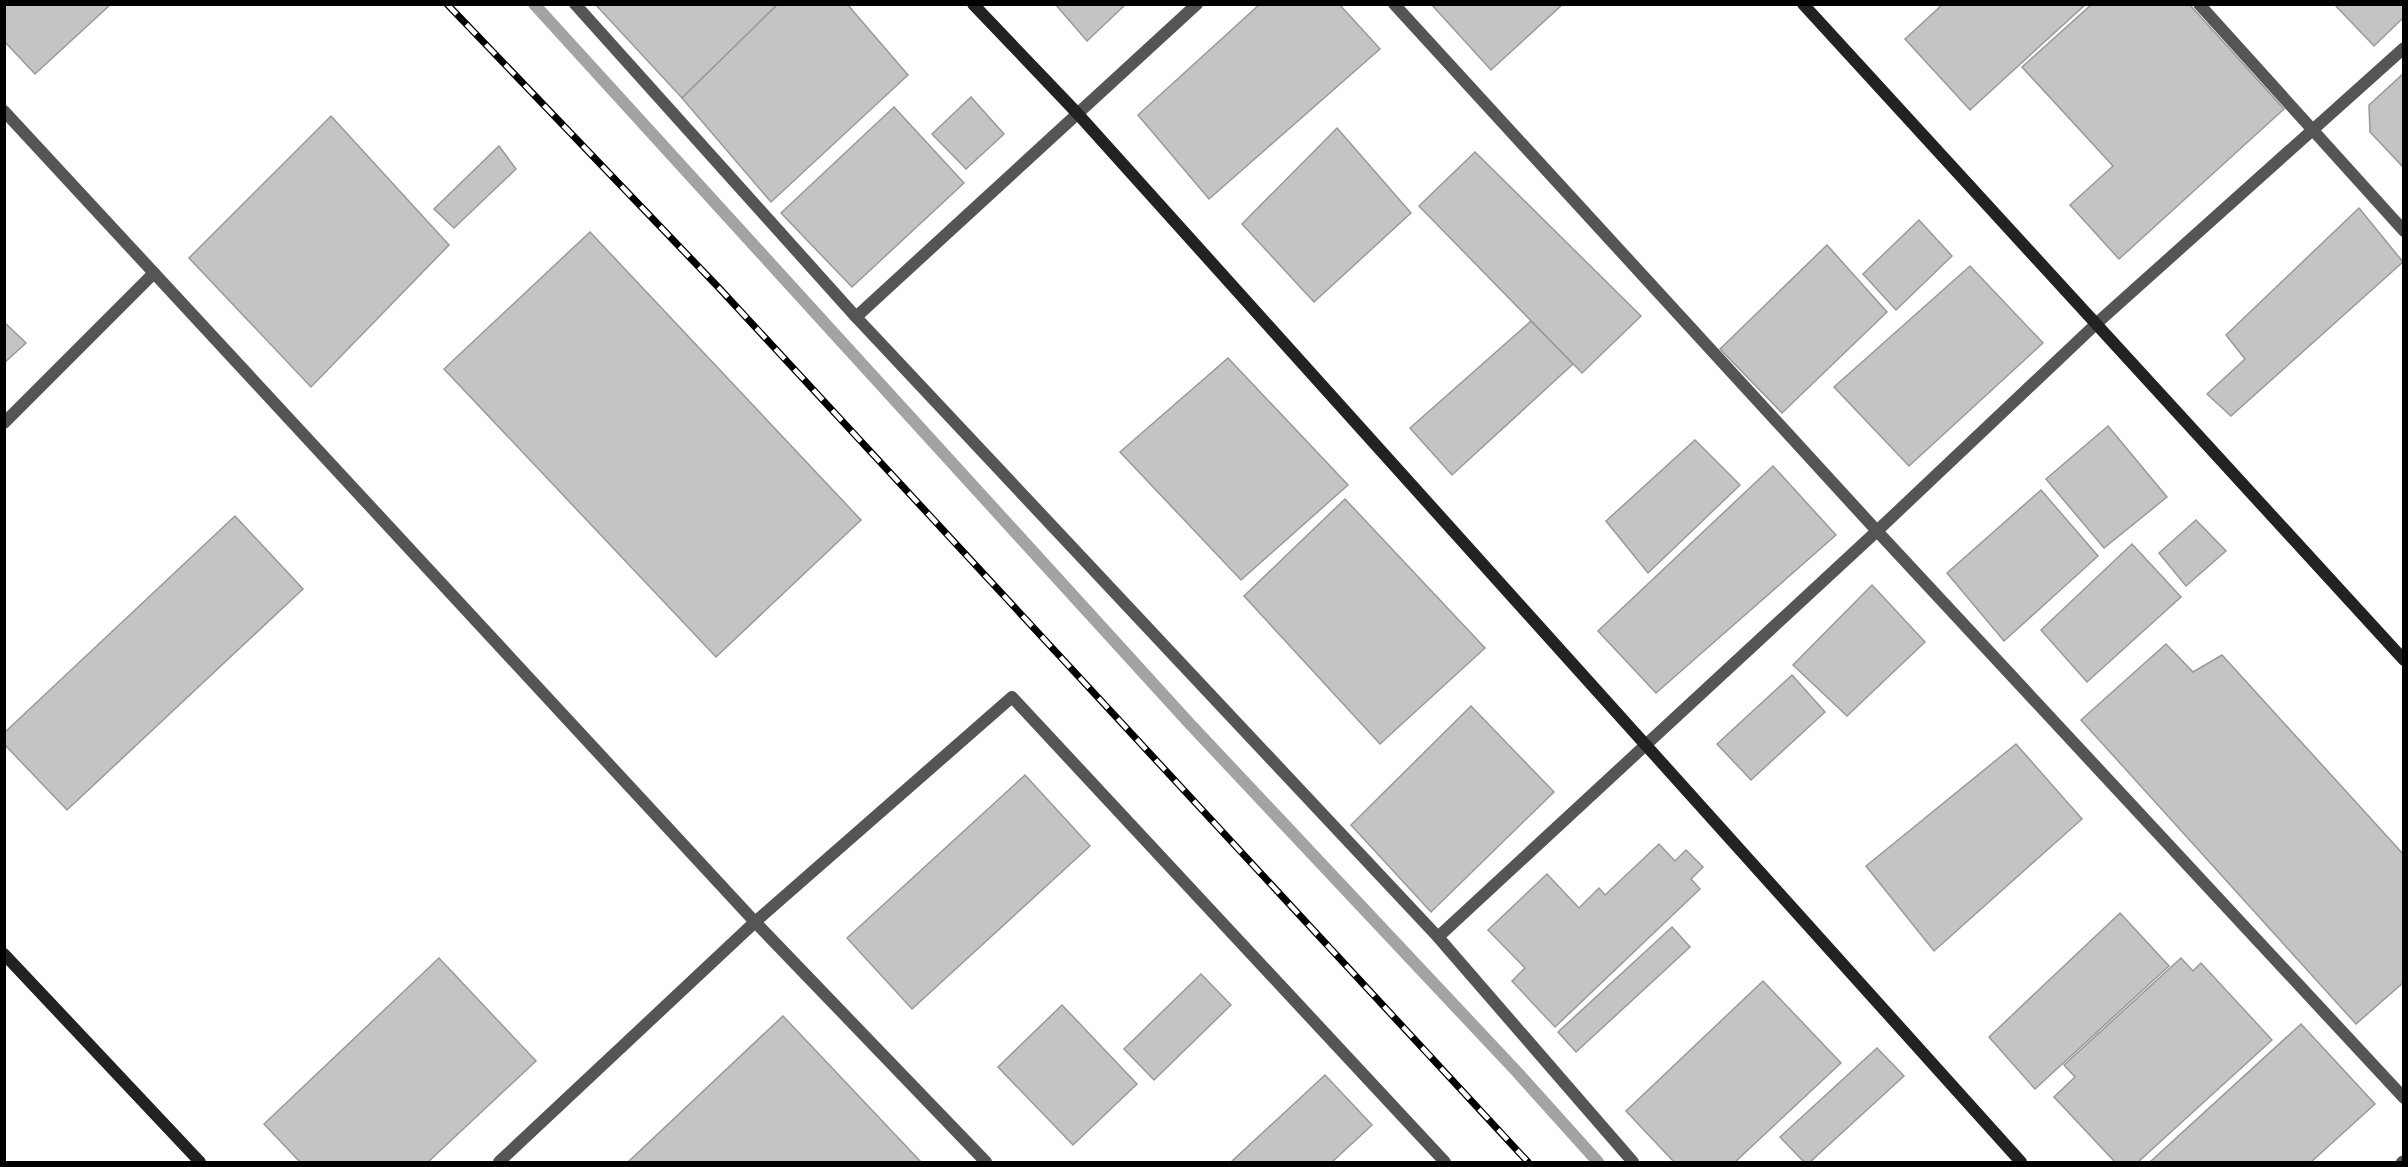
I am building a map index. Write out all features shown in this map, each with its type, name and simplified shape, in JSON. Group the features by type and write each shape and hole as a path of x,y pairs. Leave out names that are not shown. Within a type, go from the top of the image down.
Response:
{"street":[{"path":"575,4 856,317 1438,937 1634,1162"},
{"path":"973,4 1077,113 2021,1162"},
{"path":"856,317 1197,4"},
{"path":"1394,4 1876,531 2403,1098"},
{"path":"1803,4 2403,660"},
{"path":"2199,4 2403,231"},
{"path":"1438,937 2097,323 2403,48"},
{"path":"4,111 755,922 986,1162"},
{"path":"4,423 154,273"},
{"path":"499,1162 755,922 1012,697 1445,1162"},
{"path":"4,954 200,1162"}],"building":[{"path":"4,4 111,4 35,74 4,41"},
{"path":"595,4 778,4 682,98"},
{"path":"778,4 847,4 908,75 771,202 682,98"},
{"path":"1055,4 1126,4 1087,41"},
{"path":"1260,4 1339,4 1380,49 1209,199 1138,115"},
{"path":"1431,4 1563,4 1491,70"},
{"path":"1943,4 2086,4 1970,110 1905,39"},
{"path":"2092,4 2189,4 2284,109 2119,259 2070,205 2113,166 2022,67"},
{"path":"2334,4 2404,4 2404,17 2374,46"},
{"path":"2404,73 2404,168 2370,132 2369,105"},
{"path":"971,97 1004,134 966,169 932,134"},
{"path":"894,107 964,183 852,287 781,213"},
{"path":"331,116 449,245 311,387 189,258"},
{"path":"1337,128 1411,213 1314,302 1242,224"},
{"path":"499,146 516,169 454,228 434,209"},
{"path":"1475,152 1641,316 1582,373 1419,206"},
{"path":"2359,208 2403,262 2231,416 2207,394 2245,359 2226,335"},
{"path":"1919,220 1952,256 1896,310 1863,274"},
{"path":"590,232 861,520 716,657 444,369"},
{"path":"1827,245 1887,312 1782,413 1720,349"},
{"path":"1970,266 2043,343 1909,466 1834,387"},
{"path":"1531,321 1573,364 1452,475 1410,428"},
{"path":"4,322 26,343 4,363"},
{"path":"1228,358 1348,485 1241,580 1120,452"},
{"path":"2108,426 2167,497 2104,548 2046,479"},
{"path":"1695,440 1740,485 1648,573 1606,521"},
{"path":"1773,466 1836,535 1656,693 1598,631"},
{"path":"2041,490 2098,556 2004,641 1947,573"},
{"path":"1345,499 1485,648 1380,744 1244,596"},
{"path":"235,516 303,589 67,810 4,744 4,733"},
{"path":"2196,520 2226,551 2186,586 2159,553"},
{"path":"2132,544 2181,597 2087,682 2041,630"},
{"path":"1872,585 1925,642 1847,716 1793,665"},
{"path":"2166,644 2193,672 2222,655 2404,855 2404,982 2356,1024 2081,720"},
{"path":"1792,675 1825,712 1751,780 1717,744"},
{"path":"1471,706 1554,792 1431,912 1351,825"},
{"path":"2016,744 2082,819 1934,951 1866,866"},
{"path":"1025,775 1090,846 912,1009 847,938"},
{"path":"1659,844 1675,861 1686,850 1703,867 1691,879 1700,889 1555,1027 1512,981 1525,968 1488,930 1547,874 1579,908 1599,888 1605,895"},
{"path":"2120,913 2169,966 2035,1089 1989,1037"},
{"path":"1672,927 1690,947 1576,1052 1558,1032"},
{"path":"439,958 536,1061 428,1162 300,1162 264,1124"},
{"path":"2181,958 2193,971 2201,963 2272,1040 2138,1162 2115,1162 2054,1097 2075,1077 2064,1065"},
{"path":"1201,974 1231,1005 1154,1080 1124,1049"},
{"path":"1763,981 1841,1063 1735,1162 1674,1162 1626,1111"},
{"path":"1062,1005 1137,1084 1073,1145 998,1067"},
{"path":"783,1016 921,1162 628,1162"},
{"path":"2301,1024 2375,1104 2311,1162 2150,1162"},
{"path":"1877,1048 1904,1076 1810,1162 1804,1162 1780,1137"},
{"path":"1325,1075 1372,1125 1332,1162 1231,1162"}],"waterway":[{"path":"534,4 1190,724 1518,1073 1598,1162"}],"railway":[{"path":"447,4 720,289 1528,1162"}]}
